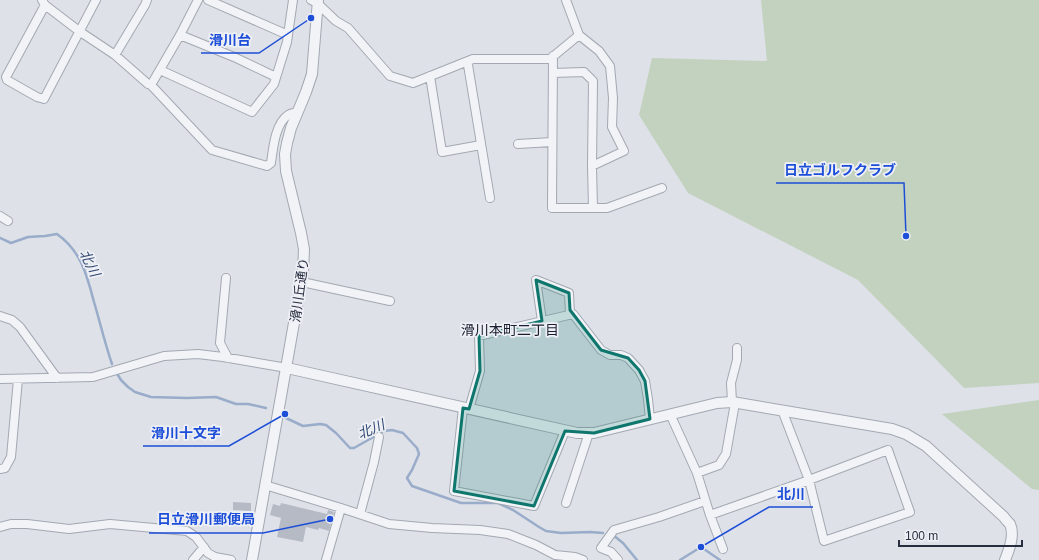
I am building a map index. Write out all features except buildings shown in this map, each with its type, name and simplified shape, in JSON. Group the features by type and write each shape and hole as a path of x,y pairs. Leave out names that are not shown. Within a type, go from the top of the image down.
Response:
{"street":[{"path":"96,0 79,31 44,99 37,97 7,80 6,77 43,3 79,31 115,55 151,85 212,150 267,166 271,163 275,140 284,118 290,114 298,112"},
{"path":"115,55 145,5 146,0"},
{"path":"151,85 198,0"},
{"path":"208,0 288,36"},
{"path":"160,70 252,112 274,84 287,42 293,0"},
{"path":"566,0 579,35 599,51 610,66 613,98 612,127 624,151 592,166"},
{"path":"315,1 336,21 348,28 390,76 413,83 473,59 550,59 579,35"},
{"name":"滑川丘通り","path":"252,560 304,266 304,249 286,171 285,154 291,128 312,74 315,1"},
{"path":"180,35 234,57 276,77"},
{"path":"553,56 552,208 607,208 662,188"},
{"path":"468,65 490,198"},
{"path":"553,73 584,72 593,81 593,208"},
{"path":"430,76 442,152 481,145"},
{"path":"518,144 552,142"},
{"path":"0,216 8,221"},
{"path":"226,278 220,343 228,358"},
{"path":"542,321 536,280 568,293 570,315"},
{"path":"302,282 390,301"},
{"path":"565,431 534,506 454,491 466,408 480,371 479,336 573,314 601,350 610,355 621,355 628,358 639,370 645,381 650,419"},
{"path":"0,316 12,320 20,327 57,378"},
{"path":"696,473 718,465 726,454 733,402 731,383 737,360 737,348"},
{"path":"0,379 93,377 164,356 198,354 287,368 577,433 594,433 716,403 733,402 892,429 906,434 926,446 1004,516 1010,525 1011,533 1010,546 1005,560"},
{"path":"0,469 5,468 11,457 18,379"},
{"path":"710,515 809,480 888,450 910,512 824,541 809,480 782,410"},
{"path":"670,414 696,473 723,549"},
{"path":"566,503 589,433"},
{"path":"360,514 379,438"},
{"path":"265,485 390,524 480,530 508,534 536,545 555,555 575,557 583,560"},
{"path":"618,560 611,552 601,548 614,530 659,517 705,501"},
{"path":"326,560 341,508"},
{"path":"0,527 11,524 27,524 69,529 110,524 187,531 196,537 208,553 215,557 230,560"},
{"path":"193,560 204,547"}],"highlighted area":[{"path":"536,280 569,293 570,310 601,350 628,358 639,370 645,381 650,419 594,433 565,431 534,506 454,491 463,408 469,409 480,371 479,336 542,321"}],"green space":[{"path":"761,0 1039,0 1039,383 964,388 858,280 688,193 639,115 652,58 767,61"},
{"path":"1039,400 1039,490 1032,489 942,414"}],"waterway":[{"name":"北川","path":"0,238 11,243 28,237 57,234 72,248 86,273 112,364"},
{"name":"北川","path":"116,372 128,387 135,392 151,397 216,397 236,404 248,404 266,408"},
{"name":"北川","path":"286,418 303,426 320,424 326,425 350,448 354,448 384,431 392,430 403,433 417,448 419,454 407,478 412,486 461,503 498,503 513,510 546,531 561,533 603,533"},
{"name":"北川","path":"613,535 623,543 637,560"},
{"name":"北川","path":"680,560 701,547 720,560"}],"place":[{"name":"滑川台","path":"311,18"},
{"name":"日立ゴルフクラブ","path":"906,236"},
{"name":"滑川十文字","path":"285,414"},
{"name":"日立滑川郵便局","path":"330,519"},
{"name":"北川","path":"701,547"}],"district":[{"name":"滑川本町二丁目","path":"510,330"}]}
